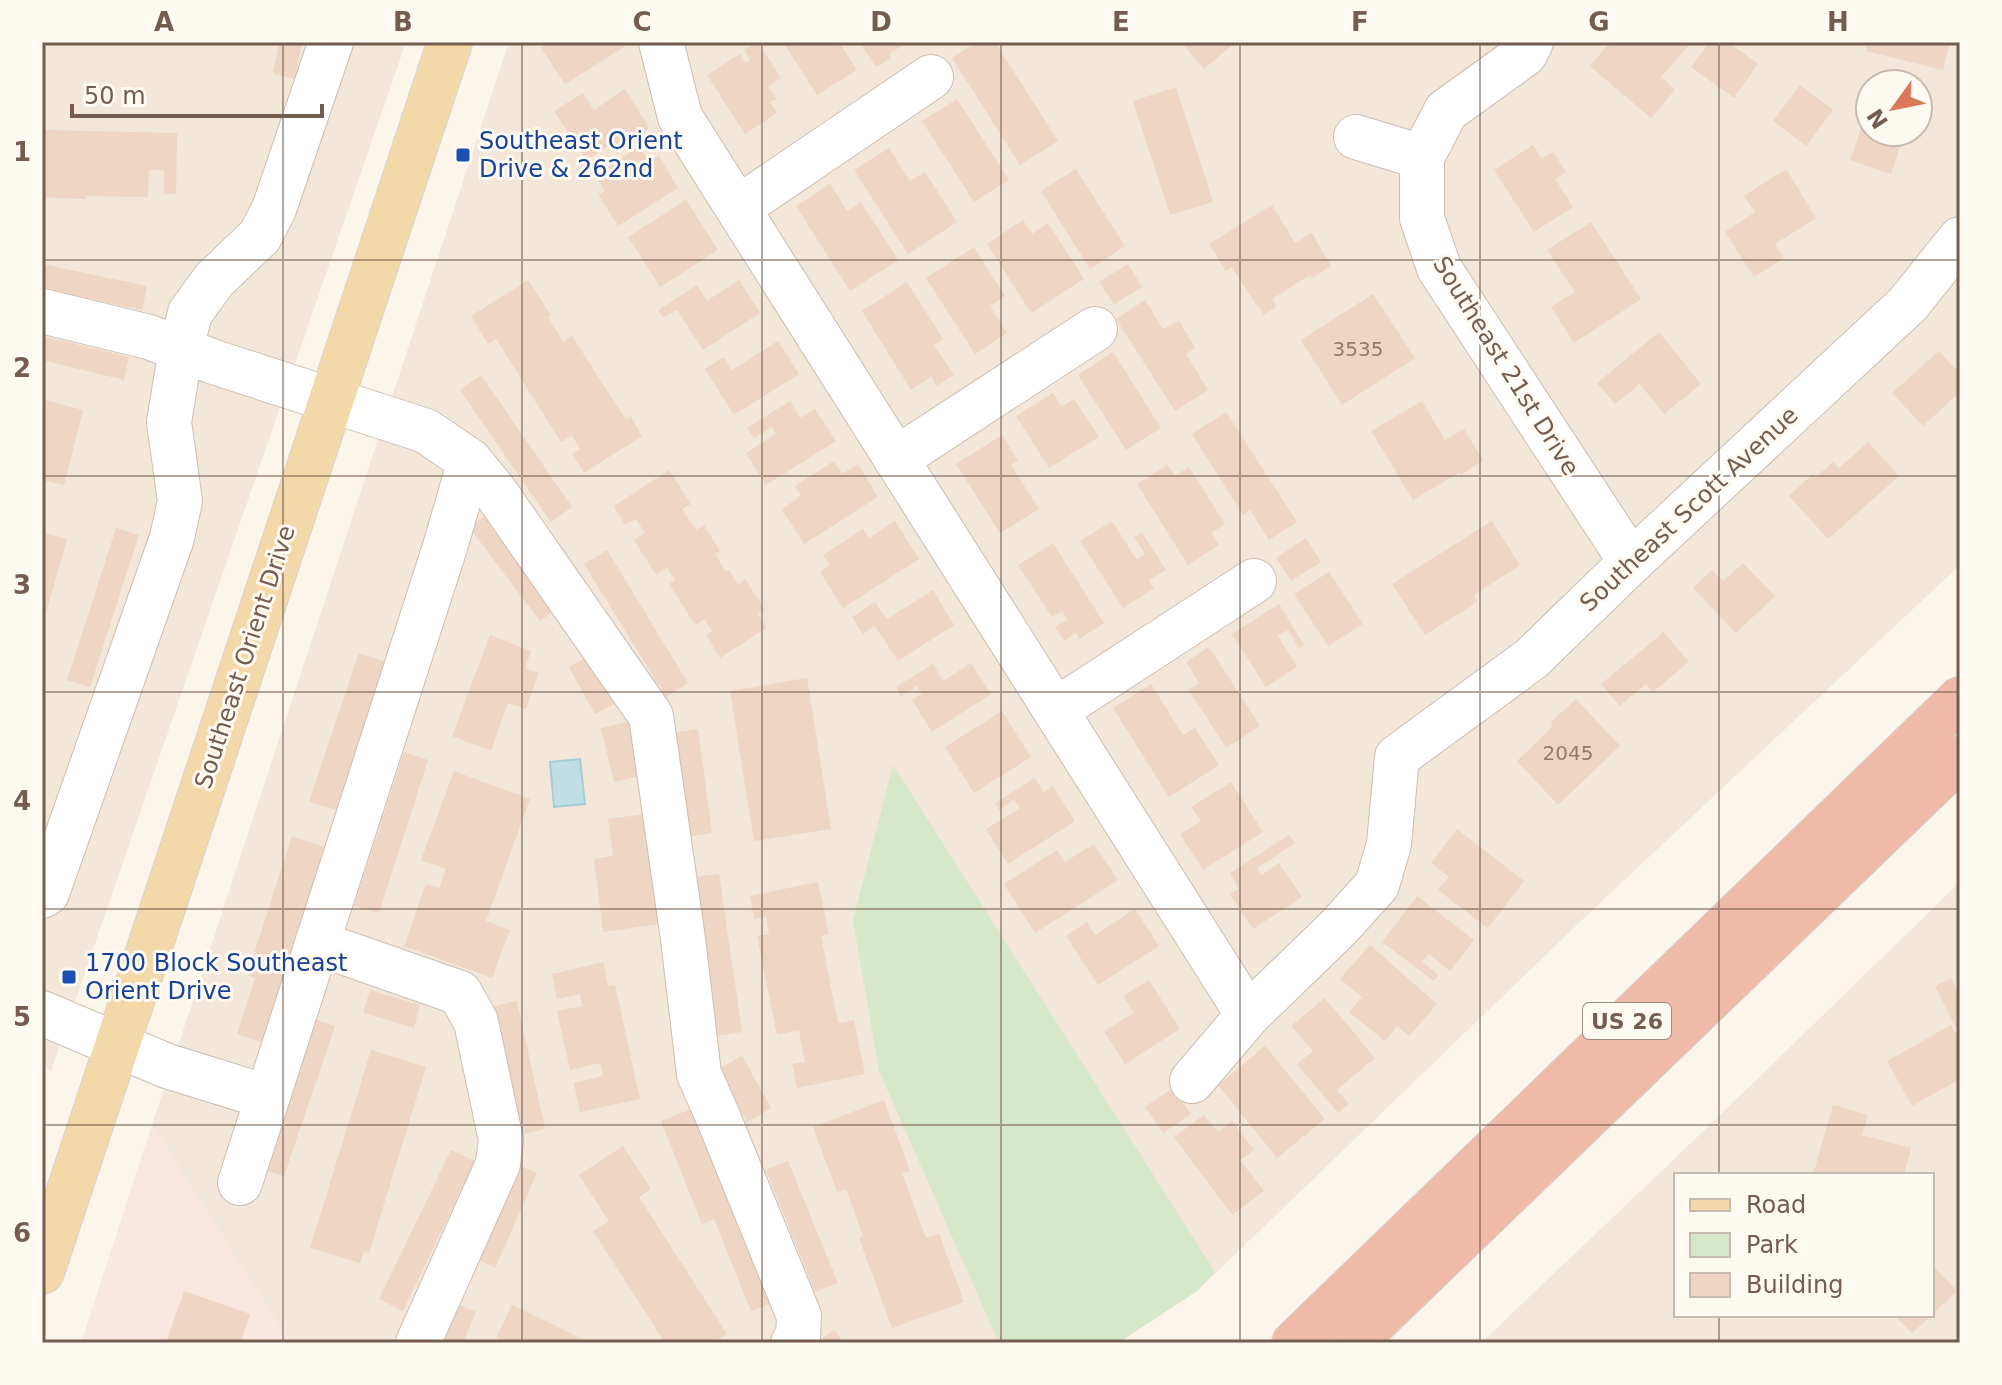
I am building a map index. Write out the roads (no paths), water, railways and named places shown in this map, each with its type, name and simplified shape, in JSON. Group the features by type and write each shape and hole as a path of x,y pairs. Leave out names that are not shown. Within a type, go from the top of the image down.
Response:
{"highway":[{"name":"US 26","path":"1294,1343 1960,699"},
{"name":"US 26","path":"1353,1343 1960,758"}],"main road":[{"name":"Southeast Orient Drive","path":"46,1248 117,1045 450,42"}],"street":[{"path":"42,896 47,893 172,538 180,501 169,422 190,313 214,280 260,236 274,209 331,42"},
{"path":"661,42 680,117 1248,1015 1192,1081"},
{"name":"Southeast 21st Drive","path":"1531,42 1525,54 1446,111 1422,157 1422,218 1439,268 1631,562"},
{"path":"738,208 931,77"},
{"path":"1356,137 1422,157"},
{"name":"Southeast Scott Avenue","path":"1248,1015 1338,928 1377,885 1389,844 1397,757 1531,659 1908,304 1960,239"},
{"path":"42,311 149,337 224,366 426,431 470,461 496,493 651,716 699,1074 799,1316 798,1339 793,1343"},
{"path":"896,459 1095,329"},
{"path":"240,1183 422,620 470,461"},
{"path":"1056,710 1254,581"},
{"path":"317,943 460,993 476,1022 501,1140 498,1164 418,1343"},
{"path":"42,1013 167,1066 267,1097"}],"water":[{"path":"580,759 585,804 554,807 550,762"}],"place":[{"name":"Southeast Orient Drive & 262nd","path":"463,155"},
{"name":"1700 Block Southeast Orient Drive","path":"69,977"}]}
